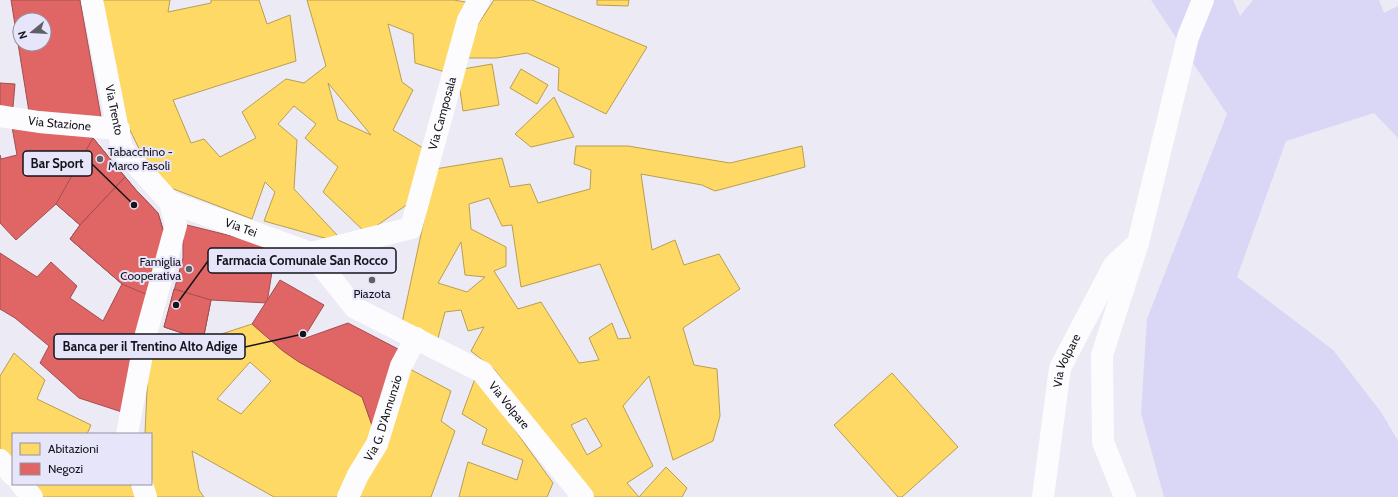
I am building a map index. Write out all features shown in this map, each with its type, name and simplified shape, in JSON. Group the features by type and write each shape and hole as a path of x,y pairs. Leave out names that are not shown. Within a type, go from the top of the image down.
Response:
{"street":[{"name":"Via Trento","path":"92,0 122,149 170,202"},
{"name":"Via Camposala","path":"311,253 411,228 468,20 479,0"},
{"path":"1125,497 1103,442 1102,355 1138,243 1188,37 1203,0"},
{"name":"Via Stazione","path":"0,116 39,122 118,129"},
{"path":"127,433 146,334 176,225 170,202"},
{"name":"Via Tei","path":"170,202 311,253"},
{"name":"Via Volpare","path":"1043,497 1060,368 1114,265 1138,243"},
{"path":"311,253 355,308 416,338"},
{"name":"Via Volpare","path":"416,338 482,372 583,497"},
{"name":"Via G. D'Annunzio","path":"348,497 358,476 377,444 401,366 416,338"},
{"path":"0,460 12,474"},
{"path":"22,485 32,497"},
{"path":"142,485 146,497"}],"shaded area":[{"path":"1151,0 1233,0 1240,16 1253,0 1379,0 1384,13 1398,6 1398,138 1374,113 1286,141 1237,277 1333,350 1381,412 1398,441 1398,497 1164,497 1141,413 1147,319 1227,114"}],"building: Abitazioni":[{"path":"102,0 170,0 168,12 211,3 211,0 259,0 267,24 290,15 296,61 173,100 191,143 204,139 220,157 256,138 242,112 286,79 304,83 326,66 307,0 454,0 470,3 445,72 415,63 413,34 388,24 402,82 413,90 393,130 423,148 408,204 366,233 323,192 338,167 305,138 316,124 294,106 278,124 297,140 294,189 337,235 335,241 264,221 275,192 265,182 252,219 171,188 145,161 128,126","holes":["328,83 371,135 338,120"]},
{"path":"494,0 532,0 647,47 606,114 558,90 559,68 527,53 496,58 464,58 475,29"},
{"path":"597,0 629,0 628,6 597,5"},
{"path":"492,64 499,105 463,111 457,70"},
{"path":"521,69 548,85 537,104 510,88"},
{"path":"554,97 574,137 531,147 515,134"},
{"path":"576,146 628,146 730,163 802,146 805,167 715,191 702,185 641,174 652,250 675,240 684,265 719,254 740,289 683,328 694,365 717,369 720,416 713,441 673,460 649,376 623,406 653,466 627,483 639,497 589,497 495,370 471,351 484,327 468,331 461,310 445,312 437,342 402,323 435,169 502,158 510,187 530,184 538,203 590,189 591,170 574,164","holes":["489,198 502,226 512,225 521,287 600,264 631,338 618,339 612,323 589,338 599,360 579,363 541,302 518,309 494,271 506,266 506,247 471,229 469,204","461,242 465,275 485,277 467,292 438,283","586,418 602,446 587,455 571,425"]},
{"path":"252,324 283,351 299,362 362,397 374,431 337,497 274,497 192,451 199,490 204,497 154,497 151,485 152,433 145,433 149,347 187,359 203,340","holes":["250,362 271,381 241,414 217,399"]},
{"path":"14,353 45,380 37,399 91,425 87,433 12,433 12,471 0,454 0,376"},
{"path":"408,368 451,391 441,421 455,431 431,497 357,497"},
{"path":"892,373 958,447 902,497 898,497 834,425"},
{"path":"476,376 553,483 547,497 459,497 468,462 517,480 523,460 482,444 487,429 462,414"},
{"path":"666,467 687,488 682,497 639,497"},
{"path":"26,485 130,485 135,489 135,497 39,497"}],"building: Negozi":[{"path":"11,0 80,0 101,117 30,118 19,52 52,52 52,12 13,12"},
{"path":"0,83 15,84 13,107 0,107"},
{"path":"12,127 68,130 93,138 136,190 158,213 165,236 122,412 79,398 40,363 49,346 15,318 0,309 0,253 37,277 51,262 77,286 70,298 103,321 122,284 70,239 80,225 56,204 16,240 0,223 0,155 1,159 17,155"},
{"path":"93,138 125,177 80,225 56,204"},
{"path":"125,177 158,213 165,236 150,296 122,284 70,239 80,225"},
{"path":"183,224 276,247 267,303 211,300 203,340 164,327 183,258"},
{"path":"280,280 324,305 303,339 348,323 398,349 374,431 362,397 299,362 283,351 252,324"},
{"path":"174,289 211,300 203,340 164,327"}],"place":[{"name":"Tabacchino - Marco Fasoli","path":"100,159"},
{"name":"Bar Sport","path":"134,205"},
{"name":"Famiglia Cooperativa","path":"189,269"},
{"name":"Piazota","path":"372,280"},
{"name":"Farmacia Comunale San Rocco","path":"176,305"},
{"name":"Banca per il Trentino Alto Adige","path":"303,334"}]}
